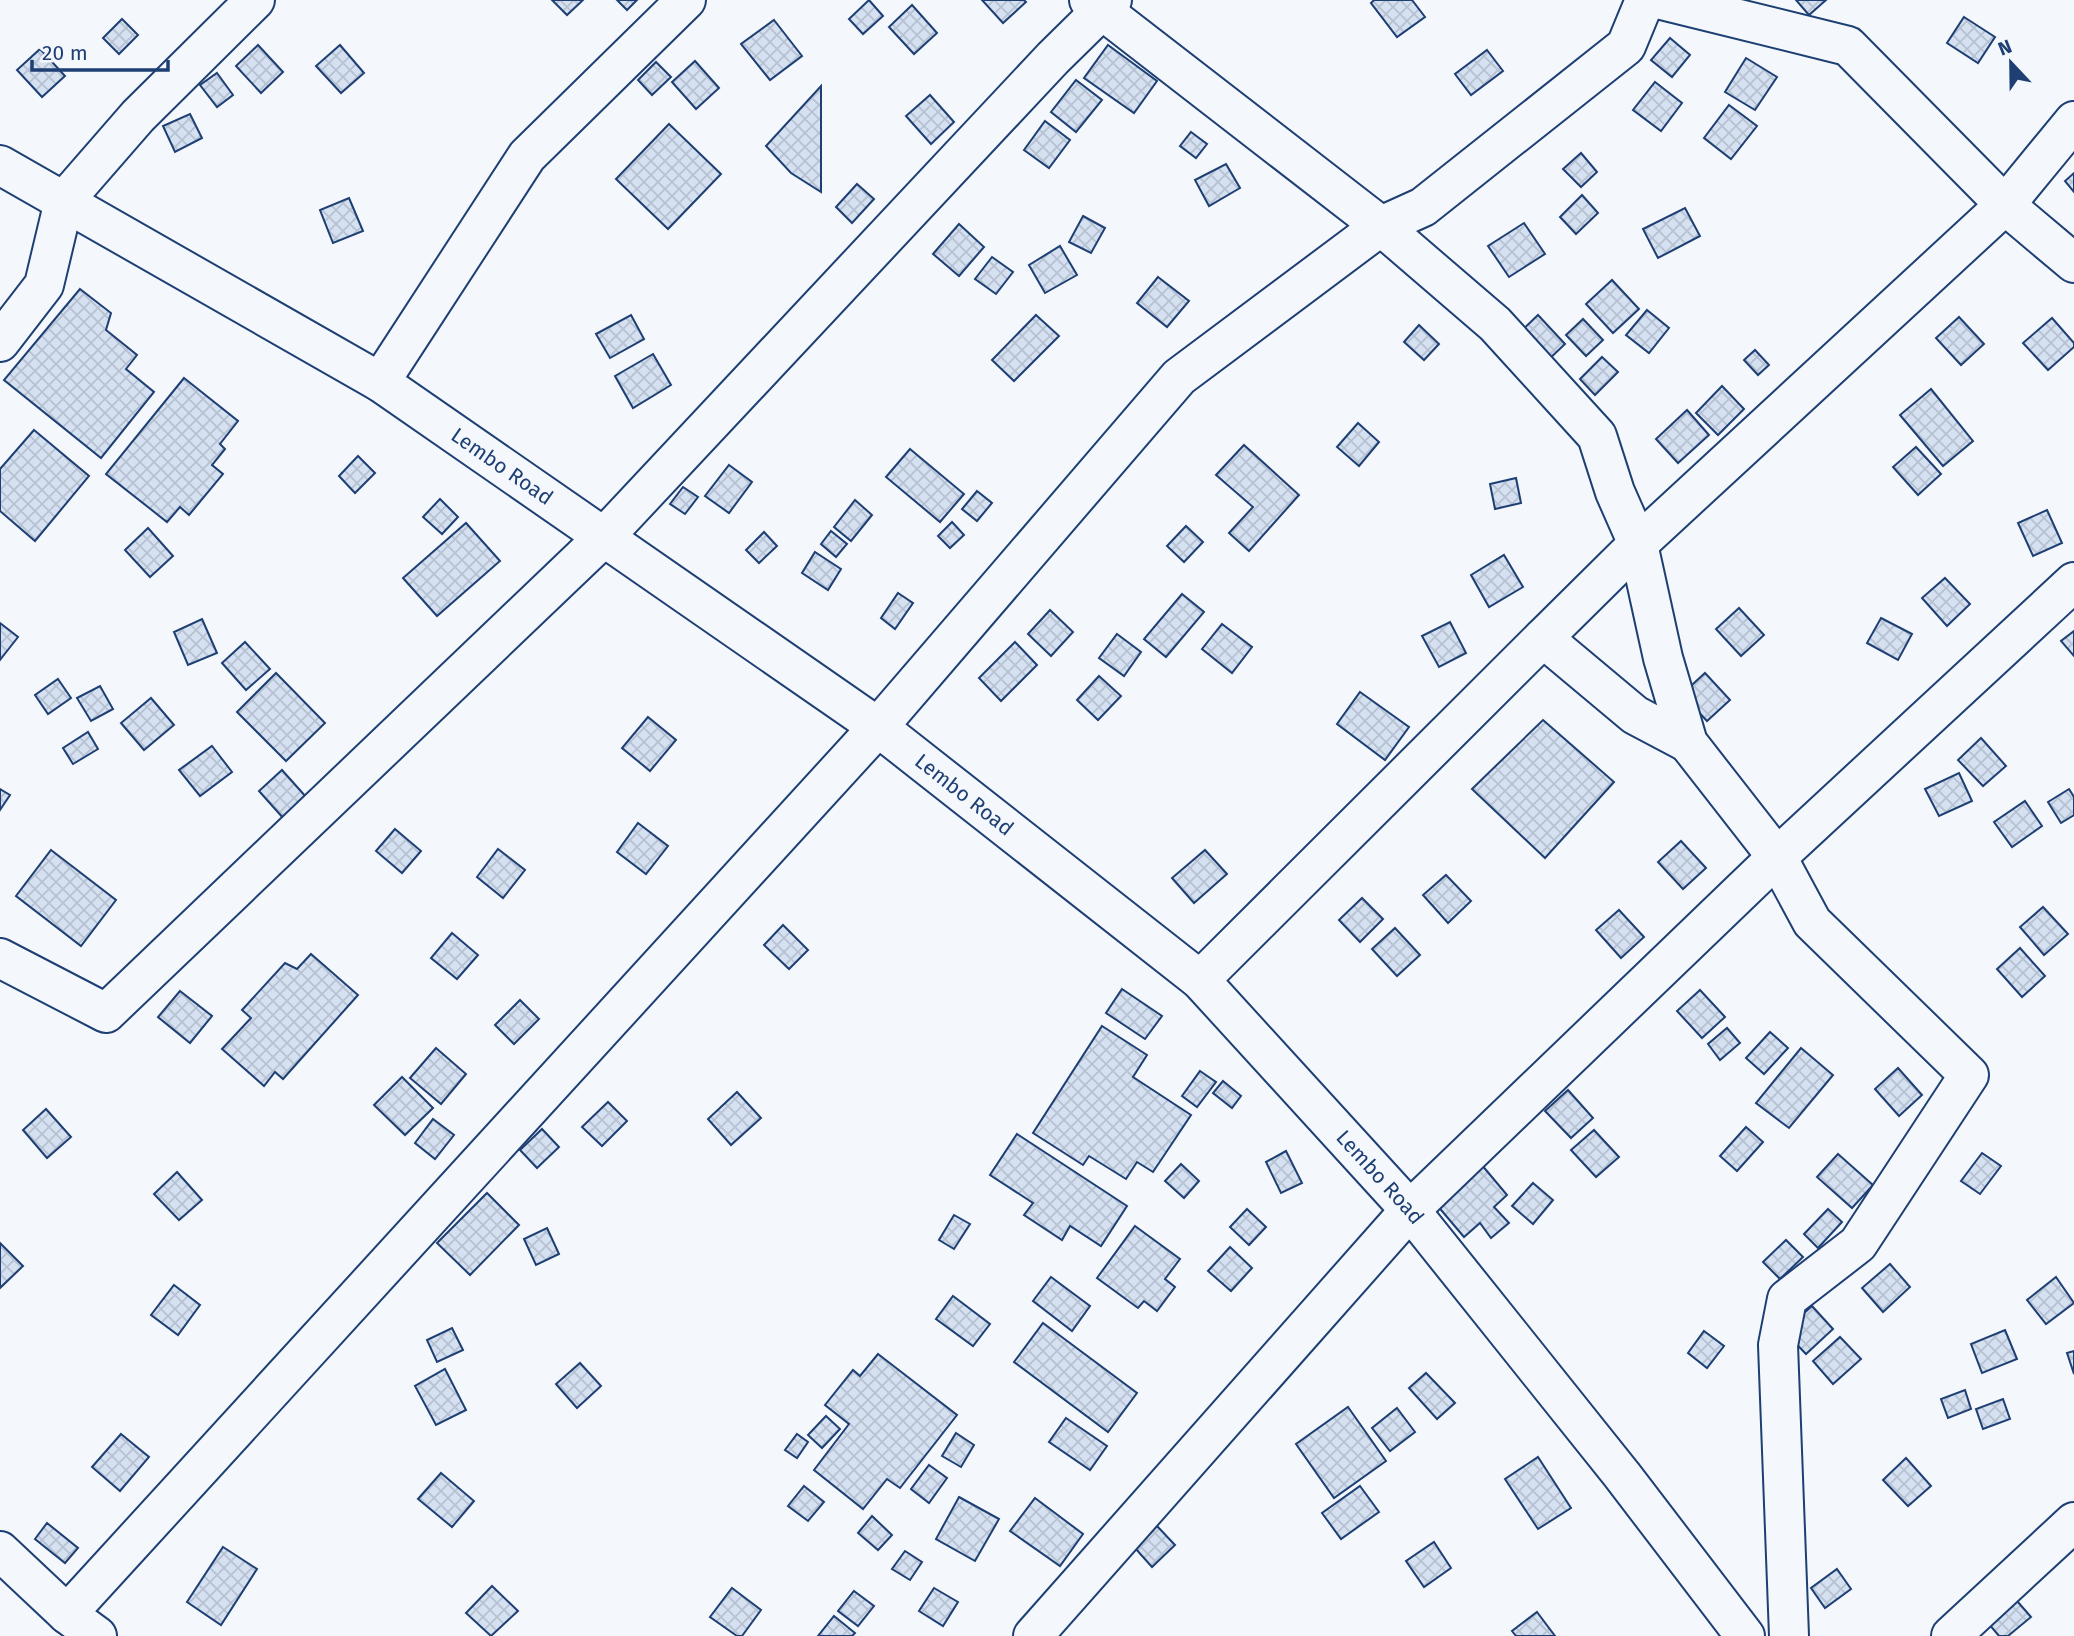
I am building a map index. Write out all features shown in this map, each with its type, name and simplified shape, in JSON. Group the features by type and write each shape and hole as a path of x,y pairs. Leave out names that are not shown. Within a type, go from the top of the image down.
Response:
{"street":[{"path":"0,342 44,285 64,201 138,116 255,0"},
{"path":"380,382 527,156 687,0"},
{"path":"0,1551 82,1625 878,727 1178,377 1381,226 1423,207 1626,46 1645,0"},
{"path":"1662,0 1848,46 2005,205 2074,263"},
{"path":"0,958 106,1013 604,537 1044,68 1101,3 1381,226 1495,324 1597,436 1615,492 1638,544 1663,658 1688,743 1777,857 1812,922 1969,1075 1858,1244 1787,1299 1778,1345 1789,1636"},
{"path":"1200,980 1638,544 2005,205 2074,121"},
{"name":"Lembo Road","path":"0,165 380,382 878,727 1200,980 1410,1210 1622,1475 1745,1636"},
{"path":"1033,1636 1410,1210 1777,857 2074,582"},
{"path":"1543,638 1635,715 1688,743"},
{"path":"1951,1636 2074,1522"}],"building":[{"path":"552,0 583,0 567,15"},
{"path":"617,0 637,0 627,10"},
{"path":"869,0 883,16 863,34 849,19"},
{"path":"982,0 1024,0 1026,2 1003,23"},
{"path":"1374,0 1412,0 1425,17 1397,37 1371,3"},
{"path":"1796,0 1826,0 1809,15"},
{"path":"912,5 937,33 914,54 889,27"},
{"path":"1964,17 1995,37 1978,63 1947,43"},
{"path":"122,19 138,35 119,54 103,38"},
{"path":"774,20 802,56 770,80 741,44"},
{"path":"1670,38 1690,55 1672,77 1651,60"},
{"path":"258,45 283,72 261,93 236,66"},
{"path":"340,45 364,73 341,93 316,66"},
{"path":"1108,45 1157,81 1134,113 1084,78"},
{"path":"40,49 65,76 42,97 17,70"},
{"path":"1487,50 1503,71 1471,95 1455,74"},
{"path":"1746,58 1777,77 1755,110 1725,92"},
{"path":"695,61 719,88 696,109 672,82"},
{"path":"656,62 671,77 652,95 638,80"},
{"path":"217,73 233,95 217,107 200,85"},
{"path":"1076,80 1102,100 1076,132 1051,112"},
{"path":"1655,82 1682,103 1661,131 1633,110"},
{"path":"821,86 821,192 791,173 766,146"},
{"path":"930,95 954,122 931,144 906,116"},
{"path":"1729,105 1757,126 1731,159 1704,138"},
{"path":"190,114 202,138 175,152 163,126"},
{"path":"1045,121 1070,140 1049,168 1024,150"},
{"path":"669,124 721,174 668,229 616,179"},
{"path":"1191,132 1207,144 1196,158 1180,146"},
{"path":"1581,153 1597,172 1581,187 1563,169"},
{"path":"1226,164 1240,188 1209,206 1195,180"},
{"path":"2074,173 2074,192 2065,181"},
{"path":"857,184 874,199 852,223 836,207"},
{"path":"1582,195 1598,213 1576,234 1560,217"},
{"path":"349,198 363,231 333,243 320,210"},
{"path":"1685,208 1700,236 1658,258 1643,229"},
{"path":"1083,216 1105,228 1091,253 1069,242"},
{"path":"1524,223 1545,254 1509,277 1488,246"},
{"path":"959,224 984,247 959,276 933,254"},
{"path":"1060,246 1077,275 1045,293 1029,265"},
{"path":"992,257 1013,272 996,294 975,279"},
{"path":"1158,277 1189,301 1167,327 1137,303"},
{"path":"1612,280 1639,309 1613,333 1586,304"},
{"path":"80,289 111,313 106,330 137,355 126,369 154,392 101,458 4,380"},
{"path":"1647,310 1669,328 1649,353 1626,335"},
{"path":"631,315 644,339 610,358 596,334"},
{"path":"1036,315 1059,336 1014,381 992,360"},
{"path":"1538,315 1565,344 1546,362 1519,333"},
{"path":"1959,317 1984,344 1961,365 1936,338"},
{"path":"2052,318 2074,343 2074,347 2048,370 2023,343"},
{"path":"1583,319 1603,340 1586,356 1566,335"},
{"path":"1419,325 1439,344 1424,360 1404,342"},
{"path":"1755,350 1769,365 1758,375 1744,360"},
{"path":"653,354 671,385 633,408 615,376"},
{"path":"1602,357 1618,372 1595,395 1580,379"},
{"path":"184,378 238,421 220,444 225,449 212,465 223,474 189,515 180,507 167,522 106,474"},
{"path":"1722,386 1744,409 1718,435 1696,413"},
{"path":"1931,389 1973,441 1943,466 1900,415"},
{"path":"1687,410 1709,435 1678,463 1656,439"},
{"path":"1358,423 1379,442 1359,466 1337,447"},
{"path":"34,430 89,476 35,541 0,511 0,469"},
{"path":"1244,445 1299,495 1249,551 1229,533 1253,507 1216,475"},
{"path":"1916,447 1941,474 1918,495 1893,467"},
{"path":"910,449 964,494 940,522 886,477"},
{"path":"358,456 375,473 355,493 339,476"},
{"path":"729,465 752,482 729,513 705,496"},
{"path":"1516,478 1521,503 1495,509 1490,484"},
{"path":"683,487 698,497 685,514 670,504"},
{"path":"977,491 992,503 977,521 962,509"},
{"path":"440,499 458,517 442,534 423,517"},
{"path":"855,500 872,515 851,541 834,527"},
{"path":"2047,510 2062,543 2033,556 2018,523"},
{"path":"952,522 964,535 950,548 938,536"},
{"path":"466,523 500,561 437,616 403,578"},
{"path":"1186,526 1203,542 1184,562 1167,546"},
{"path":"148,528 173,556 150,577 125,550"},
{"path":"831,531 847,544 836,557 821,544"},
{"path":"764,532 777,546 759,563 746,550"},
{"path":"815,552 841,569 828,590 802,573"},
{"path":"1504,555 1523,587 1489,607 1471,575"},
{"path":"1945,578 1970,604 1947,626 1922,598"},
{"path":"898,593 913,603 895,629 881,618"},
{"path":"1182,594 1204,612 1166,657 1144,639"},
{"path":"1739,608 1764,635 1741,656 1716,629"},
{"path":"1050,610 1073,632 1051,656 1028,634"},
{"path":"1881,618 1912,634 1898,660 1867,643"},
{"path":"202,619 217,653 188,665 174,632"},
{"path":"1450,622 1466,653 1439,667 1422,636"},
{"path":"0,623 18,637 0,660"},
{"path":"1222,624 1252,647 1232,673 1202,649"},
{"path":"2074,631 2074,656 2061,641"},
{"path":"1117,634 1141,652 1124,676 1099,658"},
{"path":"245,642 270,669 246,690 222,663"},
{"path":"1015,642 1037,665 1001,701 979,678"},
{"path":"276,673 325,723 286,761 237,712"},
{"path":"1705,673 1730,700 1707,721 1682,694"},
{"path":"1099,676 1121,696 1098,720 1077,700"},
{"path":"58,679 71,698 48,714 35,695"},
{"path":"100,686 113,709 91,721 77,698"},
{"path":"1360,692 1409,727 1385,760 1337,724"},
{"path":"151,698 174,725 144,750 121,723"},
{"path":"648,717 676,740 650,771 622,748"},
{"path":"1543,720 1614,782 1545,858 1472,789"},
{"path":"88,732 98,749 73,764 63,748"},
{"path":"1981,738 2006,766 1983,786 1958,760"},
{"path":"212,746 232,772 200,796 179,770"},
{"path":"282,770 307,798 284,819 259,791"},
{"path":"1959,773 1972,801 1939,816 1925,789"},
{"path":"0,789 10,795 0,810"},
{"path":"2069,789 2074,797 2074,815 2061,823 2048,802"},
{"path":"2025,801 2042,826 2012,847 1994,822"},
{"path":"638,823 668,846 646,874 617,852"},
{"path":"395,829 421,851 402,873 376,851"},
{"path":"1681,841 1706,868 1683,889 1658,862"},
{"path":"498,849 525,870 503,898 477,877"},
{"path":"51,850 116,900 81,946 16,896"},
{"path":"1205,850 1227,874 1194,903 1172,878"},
{"path":"1446,875 1471,901 1448,923 1423,895"},
{"path":"1362,898 1383,919 1360,942 1339,920"},
{"path":"2043,907 2068,934 2044,955 2020,927"},
{"path":"1619,910 1644,937 1621,958 1596,930"},
{"path":"783,925 808,950 789,969 764,945"},
{"path":"1395,928 1420,955 1397,976 1372,949"},
{"path":"452,933 478,955 457,979 431,958"},
{"path":"2020,948 2045,976 2022,997 1997,969"},
{"path":"311,954 358,995 283,1079 275,1072 264,1086 222,1049 251,1018 242,1010 285,963 297,969"},
{"path":"1122,989 1162,1016 1145,1039 1106,1013"},
{"path":"1700,990 1725,1017 1702,1038 1677,1011"},
{"path":"180,991 212,1016 190,1043 158,1017"},
{"path":"520,1000 539,1019 514,1044 495,1025"},
{"path":"1102,1026 1147,1055 1133,1077 1191,1115 1153,1172 1137,1162 1126,1179 1089,1156 1083,1165 1033,1133"},
{"path":"1727,1028 1740,1043 1720,1060 1708,1044"},
{"path":"1770,1032 1788,1048 1764,1074 1746,1058"},
{"path":"436,1048 466,1074 441,1104 410,1078"},
{"path":"1801,1048 1833,1075 1789,1128 1756,1103"},
{"path":"1898,1068 1922,1095 1899,1116 1875,1089"},
{"path":"1200,1071 1216,1082 1197,1107 1182,1096"},
{"path":"402,1077 433,1108 405,1135 374,1105"},
{"path":"1223,1081 1241,1096 1232,1108 1213,1093"},
{"path":"1568,1090 1593,1118 1571,1138 1545,1111"},
{"path":"737,1092 761,1118 731,1145 708,1119"},
{"path":"608,1102 627,1121 602,1146 582,1127"},
{"path":"46,1109 71,1137 47,1158 23,1130"},
{"path":"433,1119 454,1135 435,1159 415,1143"},
{"path":"1746,1127 1763,1142 1737,1171 1720,1156"},
{"path":"542,1129 559,1147 537,1168 520,1150"},
{"path":"1594,1130 1619,1157 1596,1177 1571,1150"},
{"path":"1017,1134 1127,1206 1101,1246 1070,1226 1062,1240 1024,1215 1033,1203 990,1175"},
{"path":"1286,1151 1302,1183 1281,1193 1266,1162"},
{"path":"1982,1153 2001,1166 1980,1194 1961,1181"},
{"path":"1838,1154 1873,1185 1852,1208 1817,1177"},
{"path":"1181,1164 1199,1181 1184,1198 1165,1181"},
{"path":"1481,1164 1507,1195 1494,1207 1509,1223 1491,1238 1480,1223 1464,1237 1436,1204"},
{"path":"177,1172 202,1200 179,1220 154,1194"},
{"path":"1533,1183 1553,1200 1533,1224 1512,1206"},
{"path":"487,1193 519,1225 470,1275 437,1243"},
{"path":"1247,1209 1266,1227 1249,1245 1230,1227"},
{"path":"1828,1209 1842,1222 1818,1248 1804,1234"},
{"path":"954,1215 970,1224 954,1249 939,1240"},
{"path":"1135,1226 1180,1259 1165,1279 1175,1287 1157,1311 1144,1301 1138,1308 1097,1278"},
{"path":"547,1228 559,1254 536,1265 524,1239"},
{"path":"1786,1240 1803,1257 1780,1279 1763,1262"},
{"path":"0,1243 23,1266 0,1288"},
{"path":"1230,1247 1252,1268 1231,1291 1208,1271"},
{"path":"1890,1264 1910,1287 1883,1312 1862,1288"},
{"path":"1051,1277 1090,1306 1072,1331 1033,1301"},
{"path":"2056,1277 2074,1303 2046,1324 2027,1300"},
{"path":"174,1285 200,1305 178,1335 151,1315"},
{"path":"953,1296 990,1324 973,1346 936,1319"},
{"path":"1812,1306 1833,1329 1806,1354 1784,1331"},
{"path":"1043,1323 1137,1393 1108,1432 1014,1362"},
{"path":"452,1328 463,1350 437,1362 427,1340"},
{"path":"2005,1330 2017,1359 1982,1373 1971,1344"},
{"path":"1704,1331 1724,1346 1707,1368 1688,1353"},
{"path":"1840,1337 1861,1359 1833,1384 1813,1361"},
{"path":"2074,1351 2074,1374 2067,1353"},
{"path":"878,1354 957,1415 900,1488 887,1479 863,1509 814,1470 849,1424 825,1405 853,1370 860,1376"},
{"path":"580,1363 601,1386 577,1408 556,1384"},
{"path":"445,1369 466,1410 436,1425 415,1386"},
{"path":"1426,1373 1455,1403 1437,1419 1409,1388"},
{"path":"1965,1390 1971,1409 1948,1418 1941,1399"},
{"path":"2003,1399 2010,1419 1983,1429 1976,1409"},
{"path":"1348,1407 1386,1461 1334,1498 1296,1444"},
{"path":"1397,1408 1415,1432 1390,1451 1372,1428"},
{"path":"826,1416 840,1429 822,1448 808,1435"},
{"path":"1066,1418 1107,1446 1090,1470 1049,1442"},
{"path":"956,1433 974,1445 961,1467 942,1456"},
{"path":"121,1434 149,1457 120,1491 92,1467"},
{"path":"797,1434 808,1442 797,1458 785,1450"},
{"path":"1538,1457 1571,1508 1538,1529 1505,1479"},
{"path":"1906,1458 1931,1486 1908,1506 1883,1480"},
{"path":"929,1465 947,1478 929,1503 911,1489"},
{"path":"441,1473 474,1501 452,1527 418,1499"},
{"path":"804,1486 824,1502 808,1521 788,1506"},
{"path":"1360,1486 1379,1512 1341,1539 1322,1513"},
{"path":"959,1497 999,1519 975,1561 936,1539"},
{"path":"1035,1498 1083,1534 1060,1566 1010,1531"},
{"path":"872,1516 892,1535 878,1550 858,1533"},
{"path":"47,1523 78,1548 65,1563 35,1539"},
{"path":"1157,1526 1175,1545 1152,1567 1135,1548"},
{"path":"1434,1542 1451,1568 1424,1587 1406,1561"},
{"path":"223,1547 257,1569 221,1625 187,1602"},
{"path":"905,1551 922,1562 910,1580 892,1569"},
{"path":"1837,1569 1851,1589 1825,1608 1811,1588"},
{"path":"492,1586 518,1611 491,1636 466,1613"},
{"path":"732,1588 761,1610 742,1636 737,1636 710,1617"},
{"path":"934,1588 958,1602 943,1626 919,1611"},
{"path":"854,1591 874,1606 858,1626 838,1611"},
{"path":"2010,1593 2031,1617 2008,1636 1999,1636 1983,1617"},
{"path":"1537,1612 1555,1636 1516,1636 1512,1631"},
{"path":"834,1616 855,1633 852,1636 818,1636"}]}
